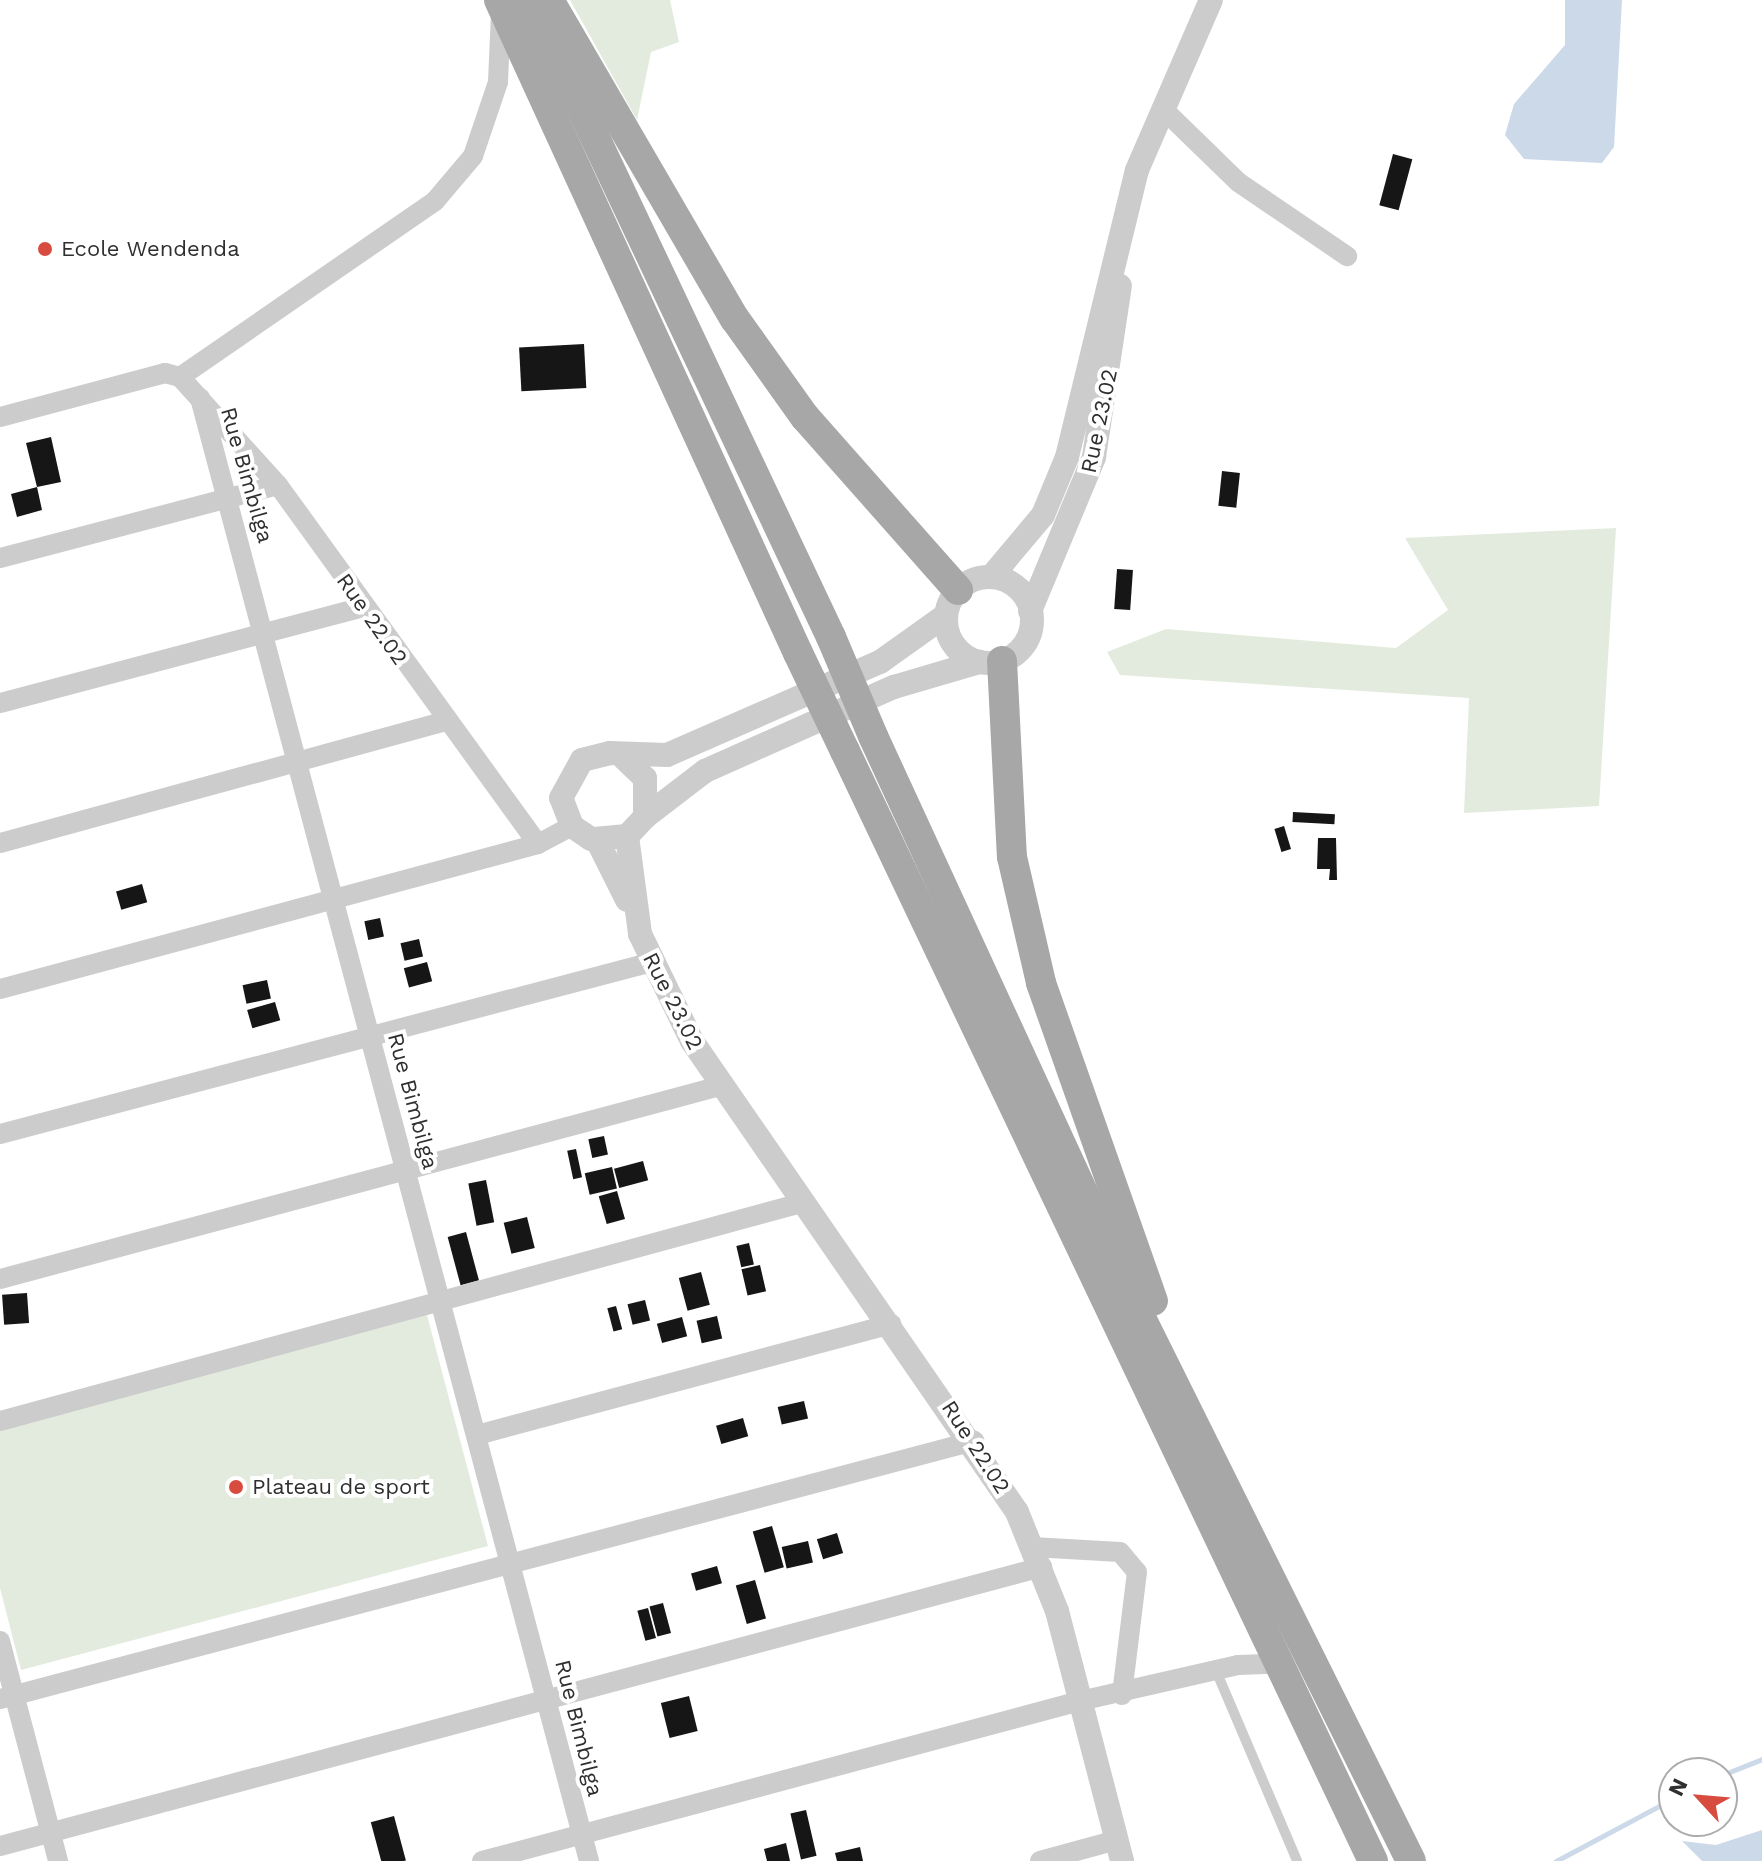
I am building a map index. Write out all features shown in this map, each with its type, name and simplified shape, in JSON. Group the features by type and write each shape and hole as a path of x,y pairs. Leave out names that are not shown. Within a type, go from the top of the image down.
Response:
{"main road":[{"path":"549,0 735,319 805,417 952,602"},
{"path":"510,1 831,637 873,736 1206,1450 1411,1861"},
{"path":"510,1 798,653 1370,1861"},
{"path":"990,662 1012,857 1041,983 1206,1450"},
{"path":"1384,1808 1420,1861"}],"street":[{"name":"Rue 23.02","path":"572,826 561,798 571,770 595,754 624,758 667,755 880,662 952,602 991,577 1043,515 1067,457 1125,220 1162,108 1211,0"},
{"path":"0,417 172,375 435,201 473,156 498,82 510,1"},
{"path":"1162,108 1238,182 1347,256"},
{"name":"Rue 23.02","path":"990,662 1024,645 1030,611 1071,526 1106,409 1125,220"},
{"name":"Rue Bimbilga","path":"172,375 200,398 229,497 589,1861"},
{"name":"Rue 22.02","path":"200,398 278,485 445,721 538,844"},
{"path":"0,558 278,485"},
{"path":"991,577 1012,583 1030,611"},
{"path":"952,602 953,643 990,662"},
{"path":"0,703 363,607"},
{"path":"0,989 336,901 538,844 572,826 597,840 627,836 645,817 705,771 894,687 990,662"},
{"path":"0,843 300,764 445,721"},
{"path":"624,758 645,778 645,817"},
{"name":"Rue 23.02","path":"627,836 634,913"},
{"name":"Rue 23.02","path":"597,840 634,913 652,962 720,1086"},
{"path":"0,1134 652,962"},
{"path":"0,1279 405,1165 720,1086"},
{"name":"Rue 22.02","path":"720,1086 974,1441 1037,1557 1120,1851"},
{"path":"0,1421 805,1202"},
{"path":"477,1435 891,1324"},
{"path":"7,1697 974,1441"},
{"path":"0,1846 1037,1557 1120,1552 1137,1572 1122,1695"},
{"path":"0,1641 7,1697 58,1861"},
{"path":"482,1861 1080,1701 1275,1664"},
{"path":"1040,1861 1120,1851"}],"lane":[{"path":"1217,1673 1297,1861"}],"shaded area":[{"path":"570,0 670,0 679,42 651,52 637,120"},
{"path":"1616,528 1599,806 1464,813 1469,698 1120,675 1107,652 1166,629 1396,648 1448,610 1405,538"},
{"name":"Plateau de sport","path":"427,1315 488,1546 21,1670 0,1588 0,1428"}],"water":[{"path":"1565,0 1622,0 1614,147 1602,163 1524,159 1505,135 1514,104 1565,45"},
{"path":"1762,1830 1762,1861 1702,1861 1682,1841 1716,1845"}],"building":[{"path":"1393,154 1412,159 1399,210 1379,205"},
{"path":"584,344 586,388 521,391 519,347"},
{"path":"51,437 61,482 37,487 26,443"},
{"path":"1222,471 1240,473 1236,508 1218,506"},
{"path":"37,487 42,510 17,517 11,494"},
{"path":"1117,569 1133,570 1130,610 1114,609"},
{"path":"1293,812 1335,814 1334,824 1292,822"},
{"path":"1284,826 1291,849 1281,852 1274,829"},
{"path":"1318,838 1336,838 1337,880 1329,880 1330,869 1317,869"},
{"path":"142,884 147,902 121,910 116,891"},
{"path":"380,918 384,937 368,940 364,921"},
{"path":"419,939 423,957 405,961 400,943"},
{"path":"427,962 432,981 409,988 404,968"},
{"path":"267,980 271,999 246,1004 243,985"},
{"path":"275,1002 280,1020 252,1028 247,1010"},
{"path":"604,1136 608,1155 592,1158 588,1139"},
{"path":"576,1149 582,1177 573,1179 567,1151"},
{"path":"643,1161 648,1180 619,1188 614,1169"},
{"path":"612,1167 617,1188 590,1195 585,1173"},
{"path":"486,1180 494,1222 477,1226 468,1183"},
{"path":"617,1191 625,1219 607,1224 599,1196"},
{"path":"527,1217 535,1248 511,1254 504,1223"},
{"path":"466,1232 479,1280 461,1285 448,1237"},
{"path":"749,1243 754,1264 741,1267 736,1246"},
{"path":"760,1265 766,1291 748,1296 741,1269"},
{"path":"701,1272 710,1305 688,1311 679,1278"},
{"path":"27,1293 29,1323 4,1325 2,1295"},
{"path":"645,1300 650,1320 633,1325 628,1304"},
{"path":"616,1306 622,1329 614,1332 607,1308"},
{"path":"717,1316 722,1338 702,1343 697,1321"},
{"path":"682,1317 687,1336 662,1343 657,1324"},
{"path":"804,1401 808,1419 782,1425 778,1407"},
{"path":"743,1418 748,1436 721,1444 716,1426"},
{"path":"772,1526 784,1567 765,1573 753,1532"},
{"path":"837,1533 843,1553 823,1559 817,1539"},
{"path":"808,1541 813,1562 787,1569 782,1547"},
{"path":"717,1566 722,1583 696,1591 691,1573"},
{"path":"755,1580 766,1618 747,1624 736,1586"},
{"path":"663,1603 671,1633 658,1637 649,1607"},
{"path":"648,1608 656,1638 645,1641 637,1611"},
{"path":"689,1696 698,1731 670,1738 661,1703"},
{"path":"806,1810 817,1856 801,1859 790,1814"},
{"path":"394,1816 406,1860 381,1861 371,1822"},
{"path":"786,1843 790,1861 767,1861 764,1849"},
{"path":"860,1847 863,1861 837,1861 835,1853"}],"waterway":[{"path":"1738,1769 1762,1759"},
{"path":"1556,1861 1658,1807"}],"place":[{"name":"Ecole Wendenda","path":"45,249"},
{"name":"Plateau de sport","path":"236,1487"}]}
